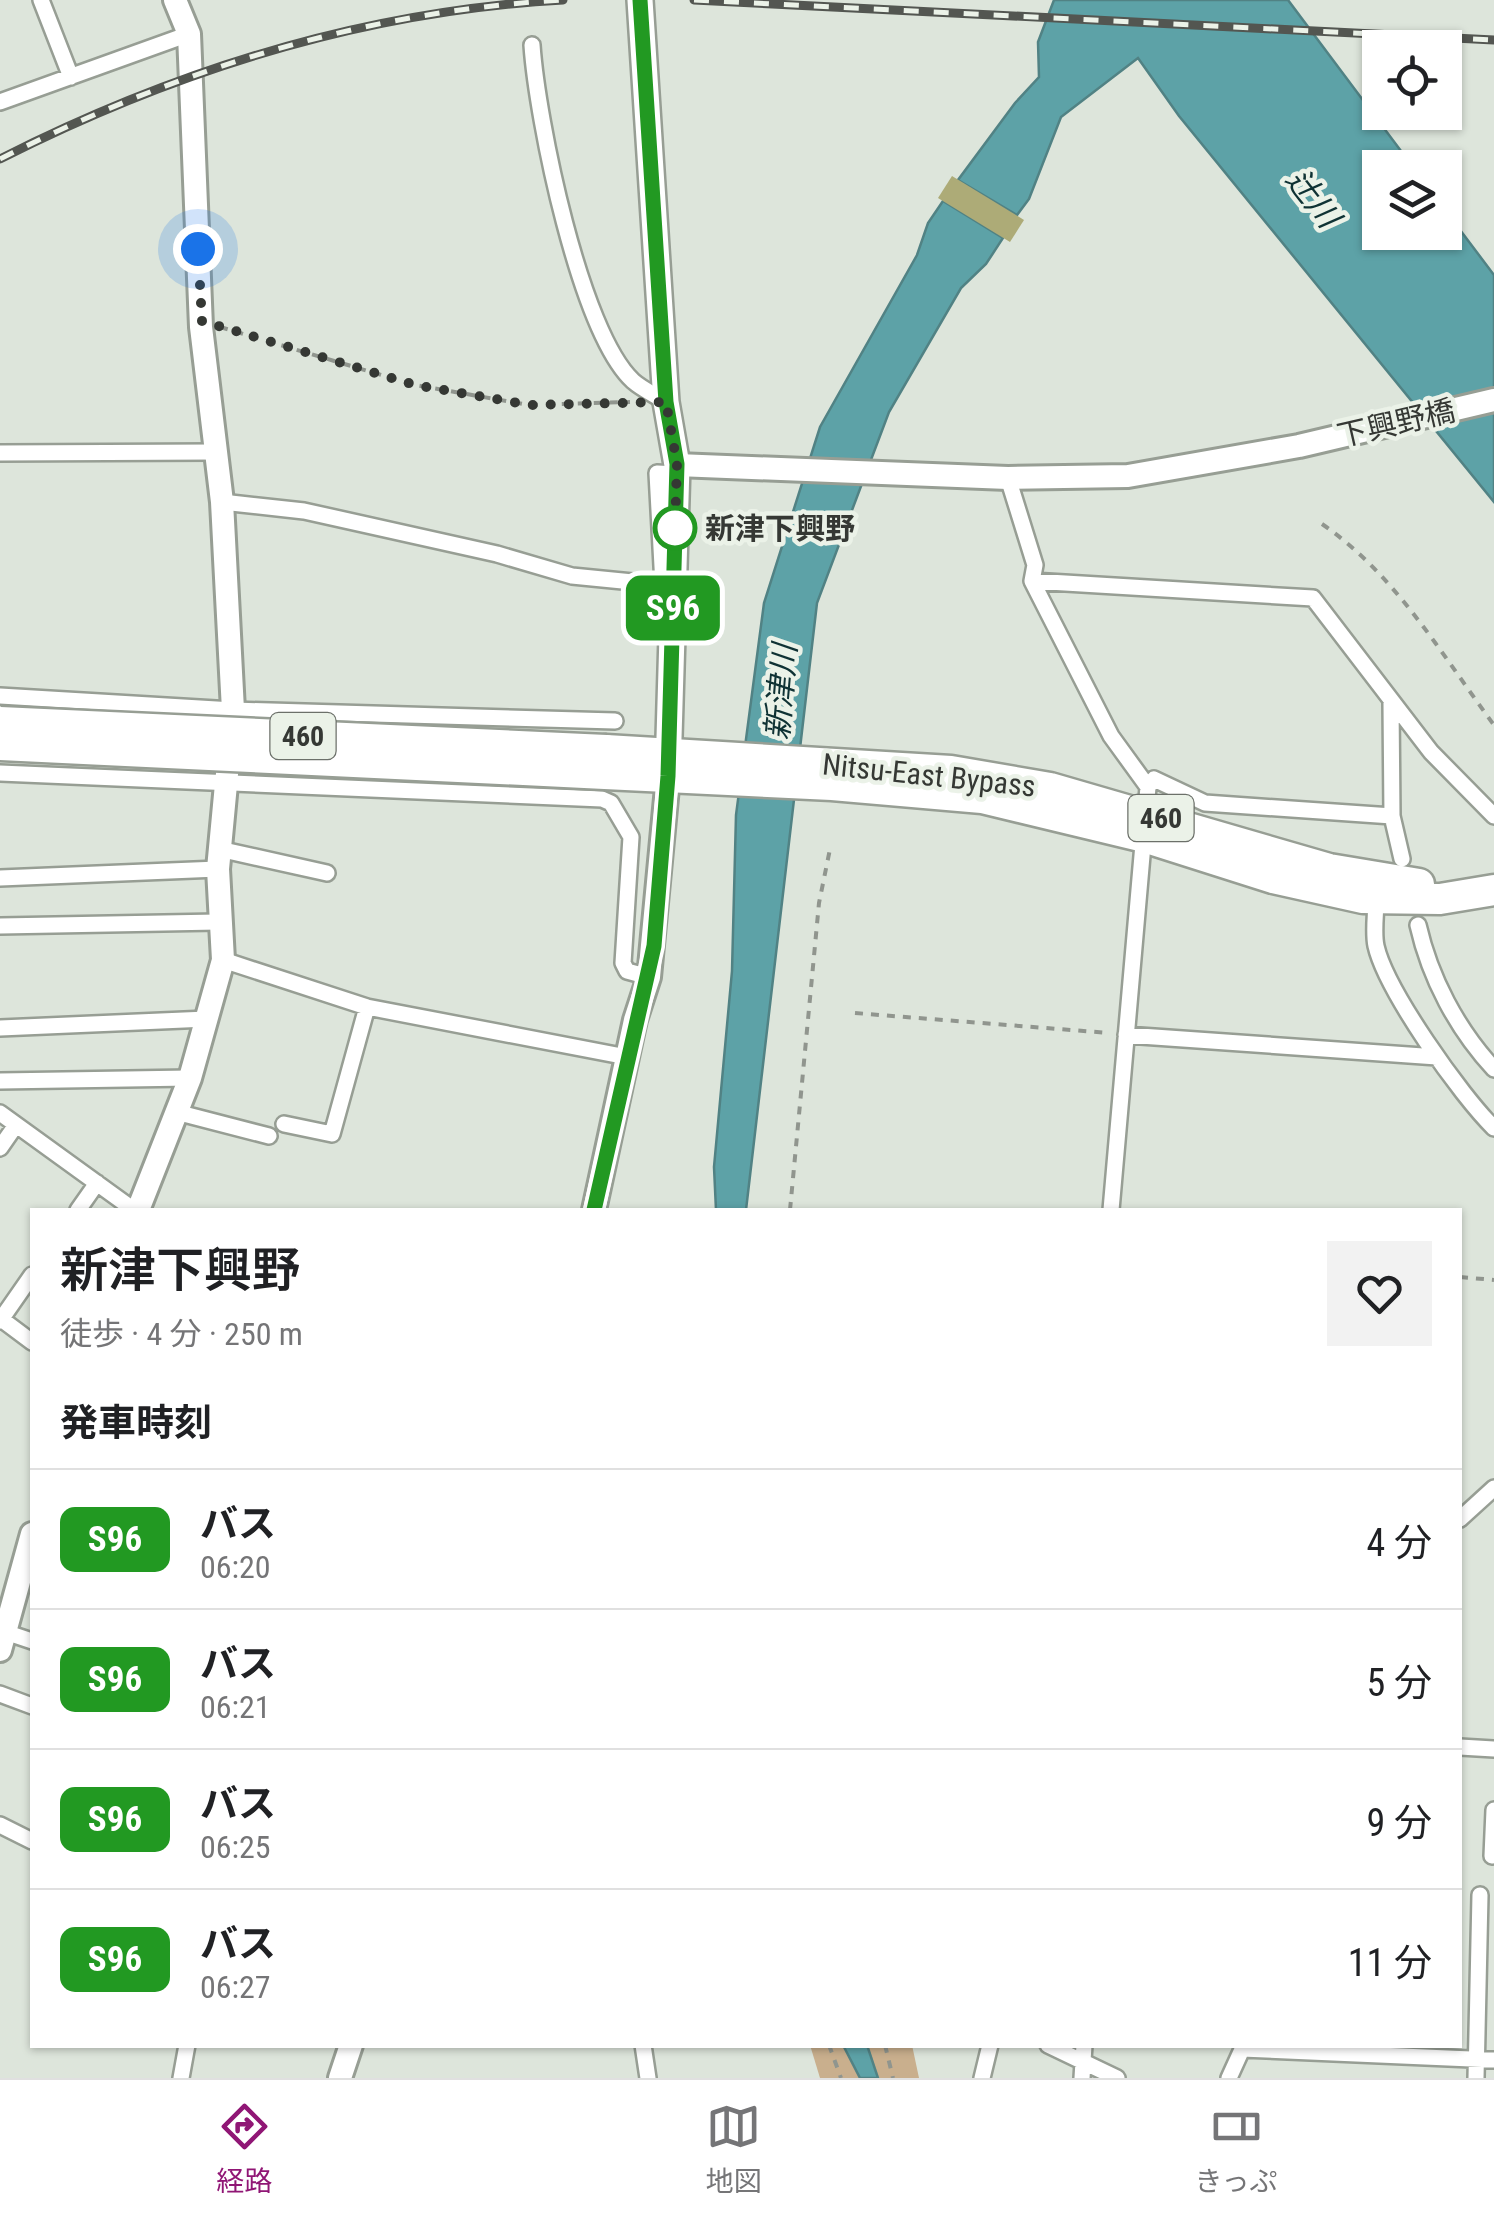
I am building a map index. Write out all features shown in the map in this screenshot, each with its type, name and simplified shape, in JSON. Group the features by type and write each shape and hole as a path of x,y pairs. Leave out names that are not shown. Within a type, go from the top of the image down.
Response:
{"highway":[{"name":"460","path":"0,722 608,748 669,765 832,774 982,798 1146,812 1330,869 1490,891"},
{"name":"460","path":"0,744 608,748"},
{"name":"460","path":"1146,812 1273,878 1376,899 1440,899 1490,891"}],"main road":[{"path":"640,0 666,402 677,470 669,765"}],"street":[{"path":"41,0 71,76"},
{"path":"137,1208 190,1078 222,960 219,859 233,710 222,502 202,321 189,34 174,0"},
{"path":"0,102 189,34"},
{"path":"532,45 536,94 560,200 602,334 632,380 666,402"},
{"name":"下興野橋","path":"677,470 790,468 1008,478 1128,476 1299,446 1494,400"},
{"path":"0,453 214,452"},
{"path":"222,502 304,511 497,554 572,576 663,585 658,473 677,470"},
{"path":"1008,478 1036,565 1032,581 1146,812"},
{"path":"1032,581 1314,598 1431,752 1494,816"},
{"path":"0,696 233,710 608,748"},
{"path":"1391,703 1392,816 1402,859"},
{"path":"594,1208 649,976 669,765"},
{"path":"0,773 602,799 611,803 631,837 624,963 626,970 649,976"},
{"path":"1110,1208 1146,812 1154,779 1206,803 1392,816"},
{"path":"0,878 219,859 326,873"},
{"path":"1376,899 1376,944 1387,976 1438,1057 1494,1128"},
{"path":"0,926 218,922"},
{"path":"1418,925 1431,974 1476,1050 1494,1069"},
{"path":"222,960 367,1007 627,1057"},
{"path":"284,1124 332,1134 367,1007"},
{"path":"0,1028 207,1018"},
{"path":"1126,1035 1438,1057"},
{"path":"0,1081 190,1078"},
{"path":"176,1112 269,1136"},
{"path":"0,1113 133,1208"},
{"path":"0,1148 16,1125"},
{"path":"79,1208 97,1183"},
{"path":"30,1277 0,1319 30,1341"},
{"path":"1462,1518 1494,1488"},
{"path":"30,1541 4,1626 30,1639"},
{"path":"0,1694 30,1705"},
{"path":"1462,1747 1494,1749"},
{"path":"1492,1856 1494,1813"},
{"path":"0,1825 30,1840"},
{"path":"1476,2078 1486,2060 1480,1895"},
{"path":"181,2078 186,2048"},
{"path":"340,2078 350,2048"},
{"path":"643,2048 648,2078"},
{"path":"982,2078 989,2048"},
{"path":"1054,2048 1118,2078"},
{"path":"1230,2078 1243,2048"},
{"path":"1289,2048 1380,2050 1486,2060"}],"path":[{"path":"202,321 415,385 472,395 530,405 666,402"},
{"path":"1322,524 1349,542 1380,572 1494,725"},
{"path":"790,1208 818,903 830,849"},
{"path":"855,1013 1126,1035"},
{"path":"1462,1277 1494,1280"},
{"path":"830,2048 840,2078"},
{"path":"886,2048 893,2078"}],"shaded area":[{"path":"811,2048 913,2048 919,2078 820,2078"}],"water":[{"name":"辻川","path":"1054,0 1288,0 1362,99 1362,130 1385,130 1400,150 1362,150 1362,250 1462,250 1462,233 1494,275 1494,502 1179,116 1138,58 1061,117 1029,199 1017,215 958,180 1039,77 1038,42"},
{"name":"新津川","path":"943,201 1003,238 986,264 961,288 889,412 817,603 746,1208 716,1208 714,1167 732,971 736,815 764,603 820,427 917,255 928,223"},
{"path":"845,2048 868,2048 878,2078 860,2078"}],"building":[{"path":"952,176 1024,220 1010,242 938,198"}],"railway":[{"path":"0,159 134,98 273,50 416,17 563,0"},
{"path":"694,0 1494,40"}],"bus line":[{"name":"S96","path":"594,1208 635,1020 649,976 668,776 677,464 666,402 640,0"}],"place":[{"name":"新津下興野","path":"675,528"}],"route":[{"path":"198,249 202,321 415,385 530,405 666,402 677,464 675,528"}]}
